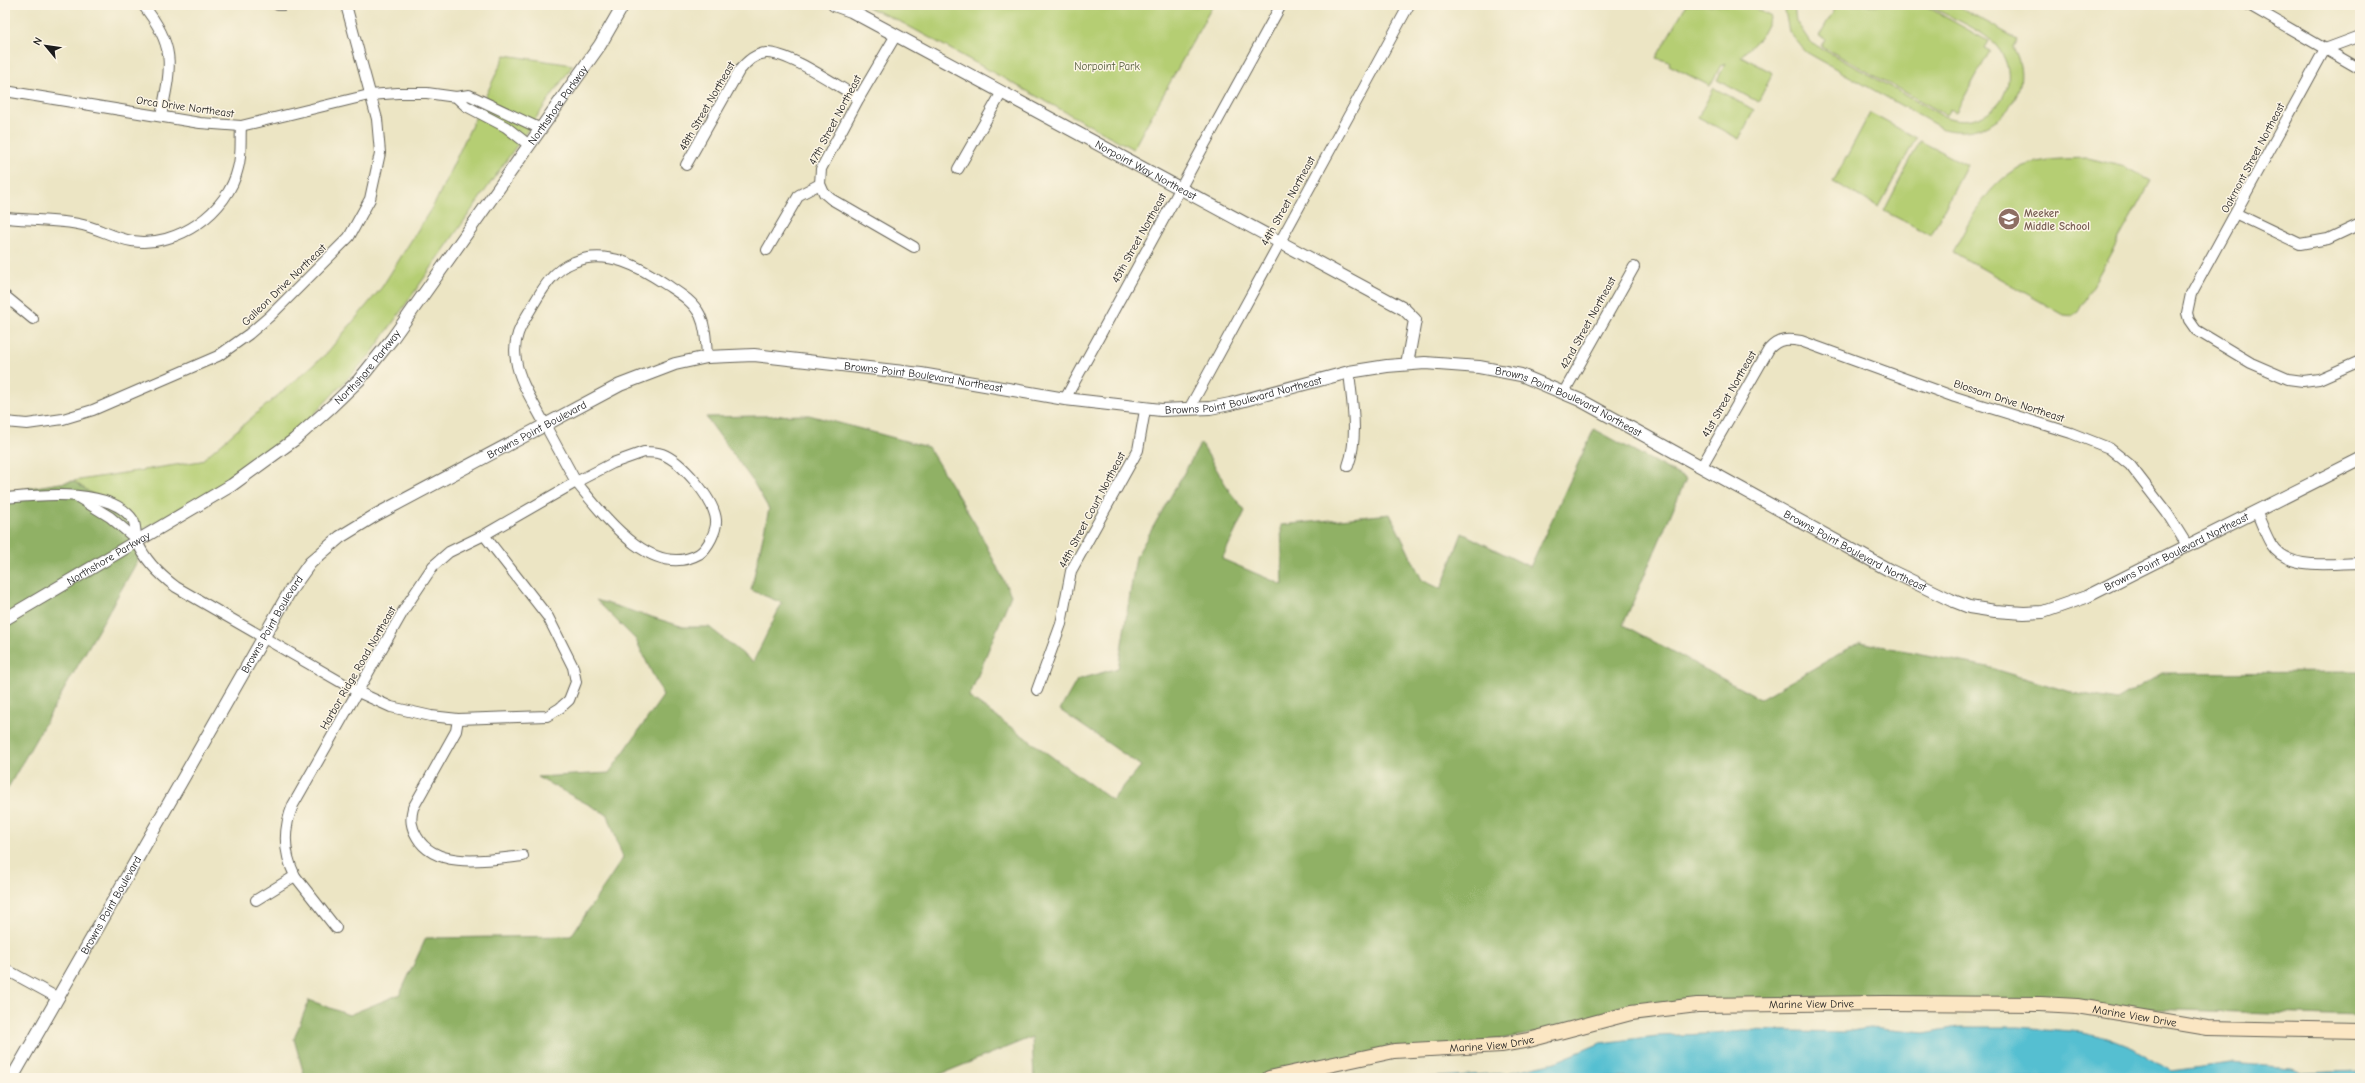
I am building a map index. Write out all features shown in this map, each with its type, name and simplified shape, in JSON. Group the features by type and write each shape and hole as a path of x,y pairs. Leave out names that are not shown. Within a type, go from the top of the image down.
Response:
{"main road":[{"name":"Marine View Drive","path":"1269,1078 1394,1051 1501,1045 1529,1040 1632,1014 1697,1005 1883,1003 2040,1004 2077,1006 2208,1028 2360,1031"}],"street":[{"path":"143,5 163,34 168,46 169,72 161,116"},
{"path":"278,5 283,5"},
{"name":"Galleon Drive Northeast","path":"5,422 17,424 63,420 93,410 218,356 250,334 270,316 349,238 370,199 380,153 377,119 369,95 346,5"},
{"name":"Northshore Parkway","path":"5,620 255,469 294,440 353,385 396,333 541,129 600,45 623,5"},
{"name":"Norpoint Way Northeast","path":"834,5 851,11 1002,92 1374,292 1410,314 1415,320 1415,328 1407,364"},
{"name":"45th Street Northeast","path":"1065,399 1281,5"},
{"name":"44th Street Northeast","path":"1189,410 1409,5"},
{"path":"2249,5 2360,69"},
{"name":"47th Street Northeast","path":"820,184 821,169 859,98 896,36"},
{"path":"2325,49 2360,36"},
{"name":"Oakmont Street Northeast","path":"2325,49 2237,214 2191,294 2187,313 2189,320 2196,330 2251,363 2288,379 2303,381 2319,379 2360,362"},
{"name":"48th Street Northeast","path":"686,165 739,71 749,60 765,53 781,55 859,98"},
{"name":"Orca Drive Northeast","path":"5,91 161,116 241,126 369,95 427,93 456,97 470,95 541,129"},
{"path":"958,170 1002,92"},
{"name":"Orca Drive Northeast","path":"456,97 506,127 529,145"},
{"path":"5,218 77,224 134,241 156,242 184,232 209,215 230,189 238,168 241,126"},
{"path":"767,250 799,195 820,184 824,193 831,199 914,247"},
{"path":"2237,214 2300,244 2328,239 2360,224"},
{"path":"576,482 519,374 514,347 518,331 544,285 558,270 573,262 597,257 617,259 639,268 689,301 700,315 706,334 708,357"},
{"name":"42nd Street Northeast","path":"1564,392 1634,266"},
{"path":"5,296 33,319"},
{"name":"41st Street Northeast","path":"1702,466 1763,357 1776,342 1782,340"},
{"name":"Blossom Drive Northeast","path":"1782,340 1801,341 1818,346 1956,397 2071,433 2109,448 2130,465 2167,513 2187,545"},
{"name":"Browns Point Boulevard Northeast","path":"708,357 754,356 827,362 921,374 1065,399 1145,410 1189,410 1210,408 1252,399 1349,372 1407,364 1443,363 1480,367 1521,375 1564,392 1914,583 1969,607 1995,611 2043,612 2066,605 2116,582 2187,545 2360,460"},
{"name":"Browns Point Boulevard","path":"12,1078 300,576 330,543 376,515 636,377 675,364 708,357"},
{"path":"1348,466 1354,444 1349,372"},
{"name":"44th Street Court Northeast","path":"1037,690 1060,624 1071,571 1138,450 1145,410"},
{"name":"Harbor Ridge Road Northeast","path":"336,928 294,876 285,847 286,827 290,814 358,692 418,586 432,566 449,552 484,535 576,482 634,454 644,452 661,454 683,468 711,506 716,520 710,540 700,553 684,560 673,560 651,554 612,524 576,482"},
{"path":"76,496 110,517 137,540 152,565 176,587 358,692 402,710 458,719 547,716 569,700 576,687 573,667 548,617 484,535"},
{"path":"5,498 76,496 106,500 125,512 134,521 137,540"},
{"path":"2256,511 2272,545 2288,559 2295,562 2317,564 2360,563"},
{"path":"458,719 456,731 413,808 411,821 414,832 424,847 452,859 482,860 523,856"},
{"path":"256,900 294,876"},
{"path":"5,970 58,998"}],"green space":[{"name":"Norpoint Park","path":"863,5 1213,5 1133,149 899,21"},
{"path":"1686,5 1750,5 1771,17 1760,38 1741,56 1773,73 1758,102 1717,80 1726,63 1721,65 1710,86 1669,65 1670,62 1656,58"},
{"path":"1784,5 1794,5 1796,21 1810,42 1941,115 1957,120 1973,119 1987,113 1998,104 2005,92 2008,78 2006,63 1998,48 1984,35 1927,5 1956,5 2017,39 2013,47 2020,65 2020,82 2016,97 2006,111 1994,121 1978,128 1961,131 1943,129 1806,52 1789,32"},
{"path":"1837,5 1924,5 1988,41 1984,48 1990,51 1956,112 1950,109 1946,115 1821,46 1825,39 1819,36"},
{"path":"505,55 573,65 371,354 275,455 144,529 73,481 201,461 326,354 382,287 436,201"},
{"path":"1714,88 1754,110 1739,139 1698,117"},
{"path":"1870,113 1916,138 1879,207 1833,182"},
{"path":"1920,141 1967,165 1931,235 1884,211"},
{"path":"2088,158 2125,167 2151,181 2078,312 2071,316 2064,315 1953,252 1981,204 1998,183 2009,174 2021,167 2037,162"},
{"path":"809,415 928,447 977,527 1011,595 969,697 1112,800 1141,766 1060,710 1077,680 1118,668 1136,557 1201,443 1230,492 1245,511 1222,559 1283,585 1281,525 1390,514 1422,580 1441,589 1462,533 1530,567 1594,429 1686,479 1623,625 1760,699 1860,642 1988,667 2067,691 2117,700 2162,673 2360,672 2360,1016 1996,1004 1697,1005 1276,1078 1034,1078 1032,1037 931,1078 305,1078 294,1039 309,1000 349,1015 400,994 426,938 571,936 623,858 608,815 537,777 609,773 663,696 636,640 596,600 684,627 709,627 753,662 782,603 751,590 769,509 752,480 706,417"},
{"path":"73,481 144,529 137,562 5,793 5,492"}],"water":[{"path":"1958,1027 2019,1027 2082,1032 2108,1038 2133,1048 2171,1071 2231,1063 2292,1068 2305,1073 2360,1071 2360,1078 1417,1078 1507,1073 1555,1062 1601,1043 1657,1036 1704,1034 1743,1030 1846,1032 1870,1028 1924,1033"}],"place":[{"name":"Meeker Middle School","path":"2009,219"}]}
